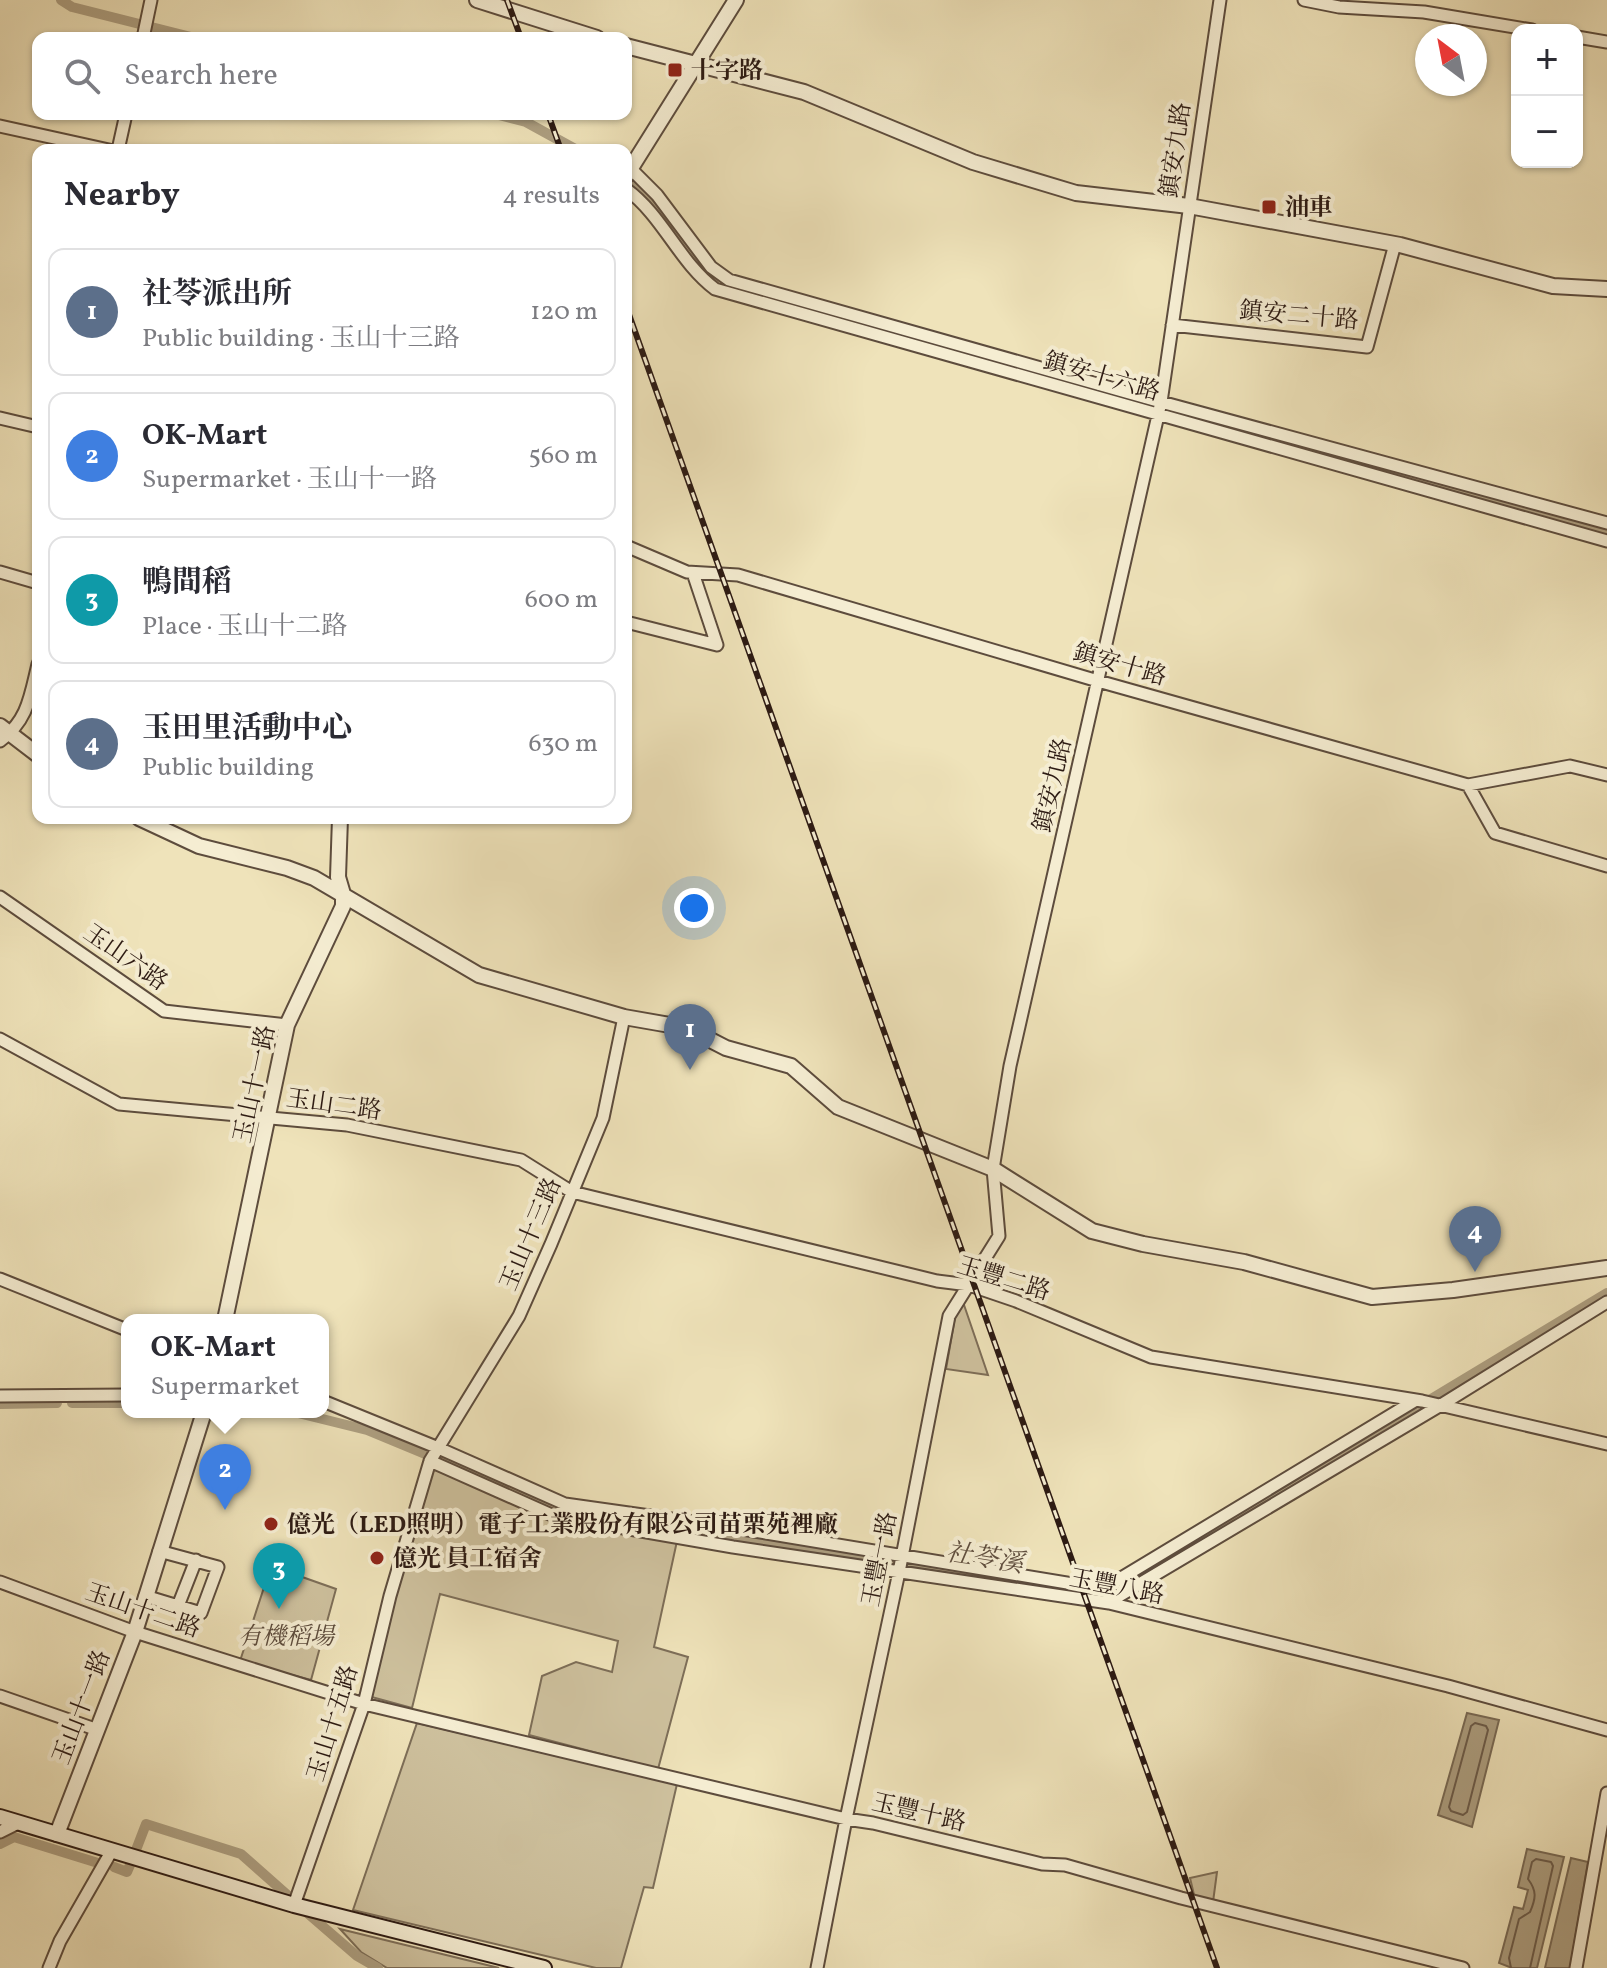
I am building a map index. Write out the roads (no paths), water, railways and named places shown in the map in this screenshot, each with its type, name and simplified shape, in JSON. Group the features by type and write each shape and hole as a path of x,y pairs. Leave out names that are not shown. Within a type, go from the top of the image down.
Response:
{"street":[{"path":"144,32 151,0"},
{"path":"477,0 578,32"},
{"path":"632,166 736,0"},
{"name":"鎮安九路","path":"993,1169 1010,1066 1159,409 1220,0"},
{"path":"1304,0 1339,7 1424,12 1511,26"},
{"path":"1583,38 1607,42"},
{"path":"632,47 804,92 973,162 1076,193 1189,206 1395,244 1553,286 1607,289"},
{"path":"119,144 125,120"},
{"path":"0,126 82,144"},
{"path":"632,175 657,195 711,267 729,280 1159,409 1607,523"},
{"name":"鎮安十六路","path":"632,194 643,202 698,276 715,289 1159,409 1607,541"},
{"name":"鎮安二十路","path":"1172,325 1367,347 1395,244"},
{"path":"0,418 32,426"},
{"name":"鎮安十路","path":"632,548 693,573 738,575 1468,785 1570,766 1607,775"},
{"path":"0,572 32,581"},
{"path":"632,624 717,645 693,573"},
{"path":"32,690 27,711 4,733 32,751"},
{"path":"1468,785 1495,833 1607,866"},
{"path":"153,824 199,846 287,868 343,894 479,975 624,1017 687,1028 726,1048 791,1066 838,1107 993,1169 1092,1231 1143,1244 1244,1262 1372,1297 1453,1290 1607,1268"},
{"name":"玉山十一路","path":"226,1314 287,1025 343,906 338,877 340,824"},
{"name":"玉山六路","path":"0,897 164,1011 287,1025"},
{"name":"玉山十三路","path":"433,1454 519,1316 603,1118 624,1017"},
{"name":"玉山二路","path":"0,1039 119,1104 347,1125 521,1160 572,1192"},
{"name":"玉豐一路","path":"817,1968 949,1316 999,1236 993,1169"},
{"name":"玉豐二路","path":"572,1192 937,1281 969,1285 1016,1301 1151,1357 1428,1402 1607,1444"},
{"path":"0,1279 121,1328"},
{"path":"1106,1596 1428,1402 1607,1302"},
{"path":"0,1396 121,1395"},
{"path":"1106,1596 1428,1402"},
{"path":"329,1404 433,1454 565,1504 742,1529 900,1564"},
{"name":"玉山十一路","path":"57,1834 135,1632 202,1418"},
{"name":"玉豐八路","path":"433,1454 554,1516 1106,1596 1607,1730"},
{"name":"玉山十五路","path":"294,1905 364,1704 390,1596 433,1454"},
{"path":"145,1596 201,1613 218,1567 159,1551"},
{"path":"178,1606 196,1560"},
{"name":"玉山十二路","path":"0,1582 135,1632 364,1704"},
{"path":"0,1696 95,1729"},
{"name":"玉豐十路","path":"364,1704 846,1819 1042,1864 1065,1865 1181,1898 1463,1968"},
{"path":"1576,1968 1607,1793"},
{"path":"0,1817 294,1905 544,1968"},
{"path":"0,1832 18,1823"},
{"path":"49,1968 60,1941 111,1852"}],"water":[{"path":"1467,1713 1499,1720 1472,1827 1438,1815"},
{"path":"1527,1849 1564,1857 1537,1968 1512,1968 1499,1963 1514,1907 1523,1909 1528,1890 1518,1887"},
{"path":"1571,1858 1588,1862 1570,1968 1545,1968"}],"waterway":[{"path":"61,0 72,7 171,32"},
{"path":"518,120 566,144"},
{"path":"632,184 651,198 702,269 724,286 1033,372"},
{"path":"1048,377 1607,533"},
{"name":"社苓溪","path":"1090,1596 1101,1598 1607,1293"},
{"name":"社苓溪","path":"0,1404 57,1403"},
{"name":"社苓溪","path":"72,1403 121,1403"},
{"name":"社苓溪","path":"318,1418 367,1430 561,1510 991,1580"},
{"path":"136,1850 146,1824 241,1854 293,1900"},
{"path":"0,1844 14,1837 98,1863"},
{"path":"114,1867 127,1872 130,1865"},
{"path":"305,1911 357,1956 378,1968"}],"railway":[{"path":"507,0 519,32"},
{"path":"550,120 559,144"},
{"path":"632,323 1217,1968"}],"place":[{"name":"十字路","path":"675,70"},
{"name":"油車","path":"1269,207"},
{"name":"社苓派出所","path":"690,1070"},
{"name":"玉田里活動中心","path":"1475,1272"},
{"name":"OK-Mart","path":"225,1510"},
{"name":"億光（LED照明）電子工業股份有限公司苗栗苑裡廠","path":"271,1524"},
{"name":"億光 員工宿舍","path":"377,1558"},
{"name":"鴨間稻","path":"279,1609"}],"park label":[{"name":"有機稻場","path":"286,1636"}]}
